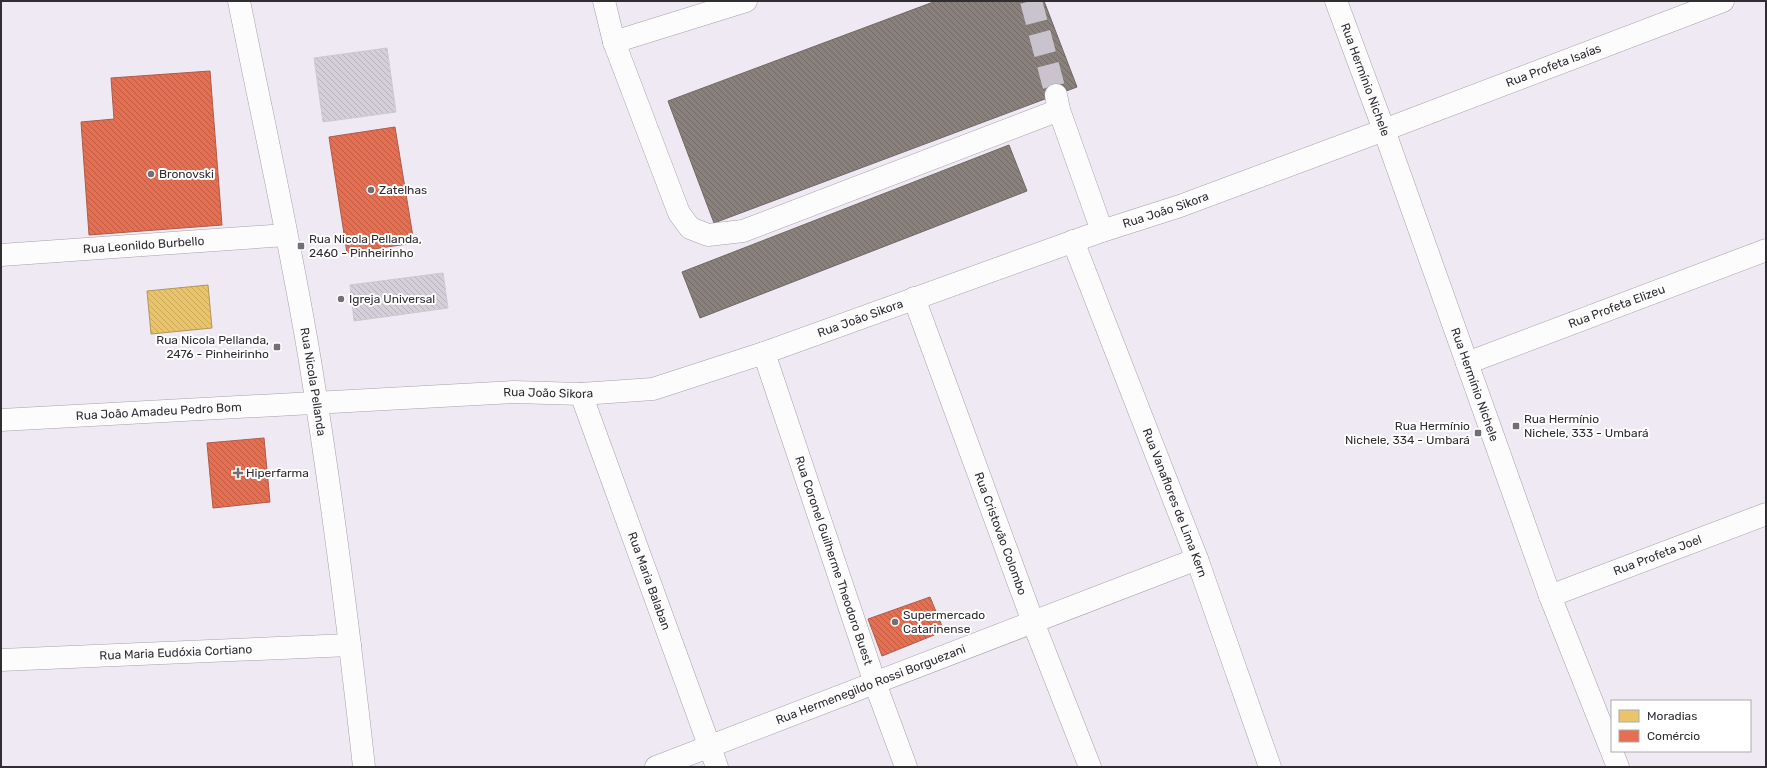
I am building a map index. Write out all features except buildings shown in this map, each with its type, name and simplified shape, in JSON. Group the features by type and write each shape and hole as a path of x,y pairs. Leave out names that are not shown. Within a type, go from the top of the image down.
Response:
{"street":[{"name":"Rua Nicola Pellanda","path":"239,1 286,235 316,403 350,646 364,767"},
{"path":"604,1 614,42 679,213 690,228 708,235 743,231 1058,102 1102,231"},
{"path":"614,42 746,1"},
{"name":"Rua Hermínio Nichele","path":"1336,1 1384,130 1550,596 1615,764"},
{"name":"Rua Profeta Isaías","path":"1384,130 1723,1"},
{"name":"Rua João Sikora","path":"316,403 514,392 582,394 653,389 764,353 1073,241 1180,206 1384,130"},
{"name":"Rua Leonildo Burbello","path":"1,255 286,235"},
{"name":"Rua Vanaflores de Lima Kern","path":"1073,241 1197,559 1270,767"},
{"name":"Rua Profeta Elizeu","path":"1467,363 1766,250"},
{"name":"Rua Cristovão Colombo","path":"914,298 1033,622 1090,767"},
{"name":"Rua Coronel Guilherme Theodoro Buest","path":"764,353 874,683 906,767"},
{"name":"Rua Maria Balaban","path":"582,394 709,746 718,767"},
{"name":"Rua João Amadeu Pedro Bom","path":"1,420 316,403"},
{"name":"Rua Profeta Joel","path":"1550,596 1766,514"},
{"name":"Rua Hermenegildo Rossi Borguezani","path":"656,767 1197,559"},
{"name":"Rua Maria Eudóxia Cortiano","path":"1,660 350,646"}],"tunnel":[{"path":"1031,1 1056,95"}],"place":[{"name":"Bronovski","path":"151,174"},
{"name":"Zatelhas","path":"371,190"},
{"name":"Rua Nicola Pellanda, 2460 - Pinheirinho","path":"301,246"},
{"name":"Igreja Universal","path":"341,299"},
{"name":"Rua Nicola Pellanda, 2476 - Pinheirinho","path":"277,347"},
{"name":"Rua Hermínio Nichele, 333 - Umbará","path":"1516,426"},
{"name":"Rua Hermínio Nichele, 334 - Umbará","path":"1478,433"},
{"name":"Hiperfarma","path":"238,473"},
{"name":"Supermercado Catarinense","path":"895,622"}]}
